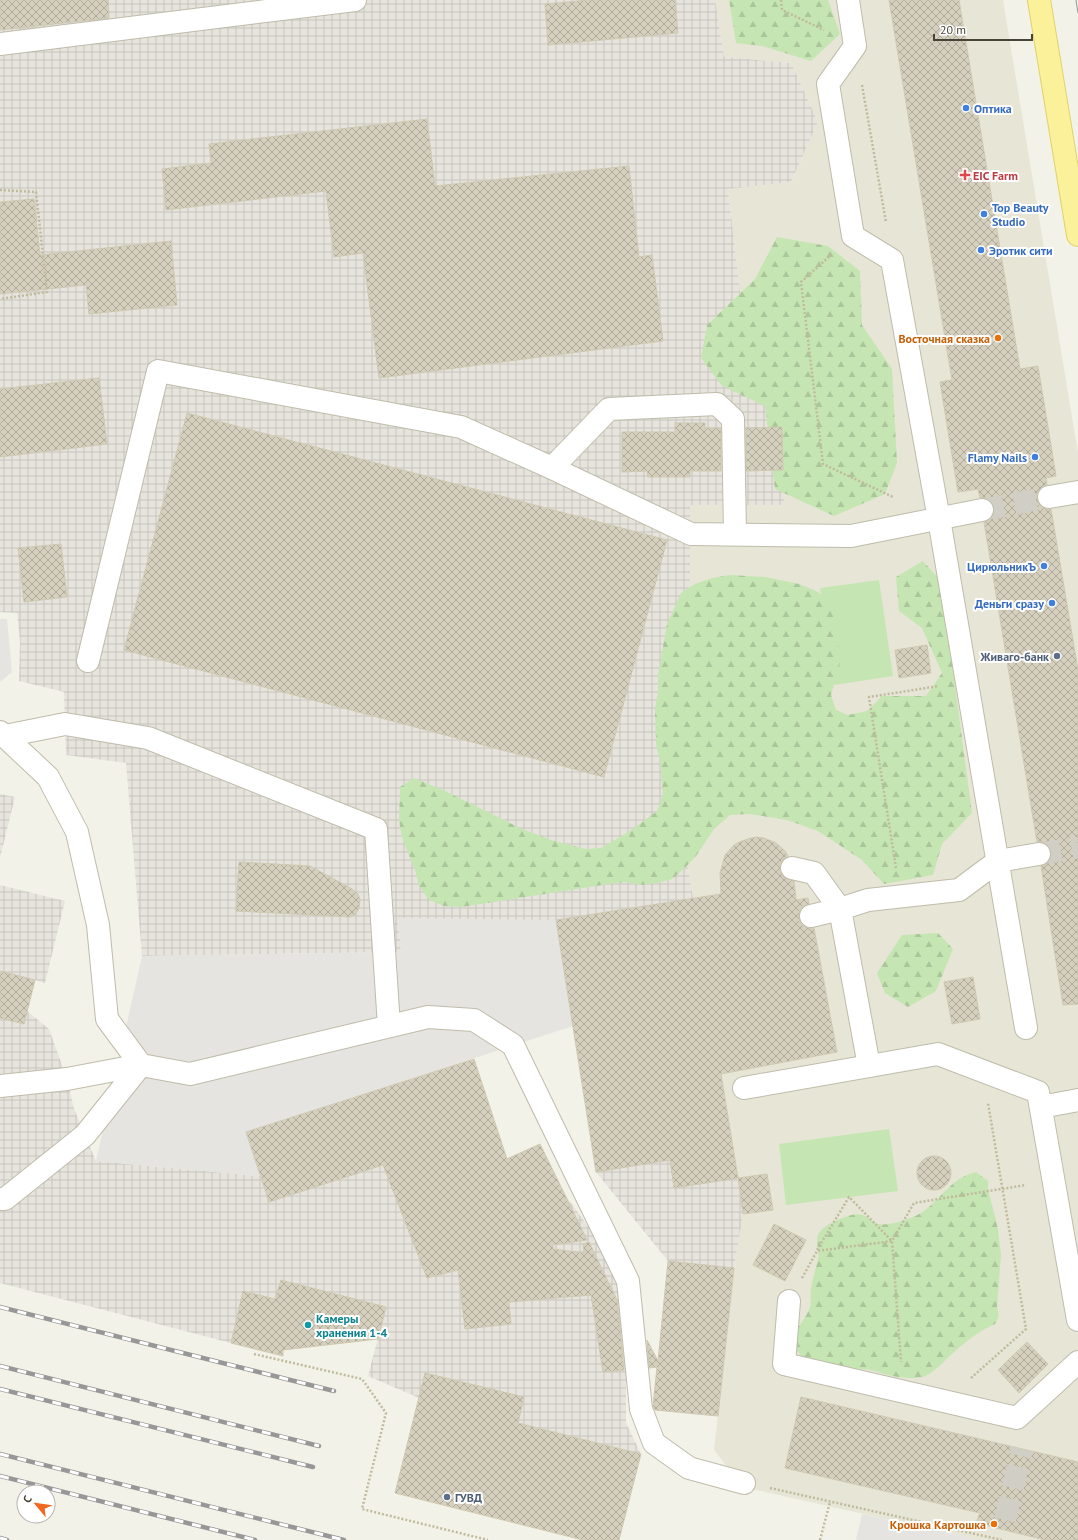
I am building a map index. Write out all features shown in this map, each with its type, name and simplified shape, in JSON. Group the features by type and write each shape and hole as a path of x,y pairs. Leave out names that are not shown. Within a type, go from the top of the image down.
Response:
{"main road":[{"path":"1040,0 1078,235"}],"street":[{"path":"0,44 355,0"},
{"path":"848,0 855,46 828,84 853,236 892,260 939,519 1026,1028"},
{"path":"88,661 158,371 461,427 552,468 691,534 851,536 982,510"},
{"path":"552,468 609,409 717,404 733,419 735,534"},
{"path":"1049,497 1078,492"},
{"path":"3,734 65,724 148,738 376,829 389,1026"},
{"path":"3,734 48,778 77,832 98,925 107,1019 141,1065"},
{"path":"811,916 868,900 959,890 998,861 1038,854"},
{"path":"792,868 814,873 840,909 868,1066"},
{"path":"0,1086 67,1079 141,1065 190,1074 428,1017 474,1020 513,1045 628,1281 641,1409 654,1443 689,1468 744,1482"},
{"path":"744,1088 938,1054 1038,1092 1078,1320"},
{"path":"0,1199 5,1199 85,1135 141,1065"},
{"path":"1041,1107 1078,1100"},
{"path":"790,1301 784,1364 1017,1418 1078,1362"}],"path":[{"path":"0,190 36,192 47,292 0,299"},
{"path":"853,236 802,282 823,464 898,500"},
{"path":"900,896 870,697 967,682"},
{"path":"945,1401 1026,1330 983,1071"},
{"path":"903,1392 892,1241 914,1203 1054,1179"},
{"path":"790,1301 849,1197 892,1241"},
{"path":"817,1251 892,1241"},
{"path":"254,1354 362,1379 382,1407 386,1413 362,1509 488,1540"},
{"path":"744,1482 1002,1540"},
{"path":"820,1540 830,1502"}],"shaded area":[{"path":"0,0 715,0 724,57 791,63 818,122 791,182 728,189 743,317 783,470 784,505 690,505 690,589 683,840 743,1214 734,1268 718,1416 653,1409 668,1261 596,1172 573,1026 398,918 401,952 142,956 126,763 66,755 64,692 19,681 20,641 17,613 0,612"},
{"path":"715,0 1003,0 1078,453 1078,1540 980,1540 743,1487 714,1450 734,1268 743,1214 683,840 690,505 784,505 743,317 728,188 791,182 818,122 791,63 724,57"},
{"path":"0,619 7,619 12,672 0,682"},
{"path":"0,794 15,797 0,858"},
{"path":"0,885 65,901 45,983 35,980 27,1011 49,1029 67,1079 74,1109 96,1161 260,1176 269,1202 497,1128 506,1159 540,1144 566,1196 590,1229 620,1289 626,1370 626,1423 641,1454 419,1398 368,1376 386,1307 281,1280 275,1299 243,1291 231,1343 0,1283"},
{"path":"398,918 556,920 573,1026 247,1132 260,1176 96,1161 142,956 401,952"},
{"path":"862,1514 980,1540 856,1540"}],"green space":[{"path":"729,0 828,0 840,34 811,61 762,46 736,43"},
{"path":"777,237 828,246 860,271 862,325 892,369 897,463 885,494 834,516 775,489 765,406 722,386 701,358 707,325 755,279"},
{"path":"923,561 941,581 972,813 942,844 933,875 884,884 862,860 818,831 787,820 749,814 730,815 714,829 696,856 685,868 672,879 657,883 641,885 625,882 461,907 444,906 429,900 419,886 415,870 402,838 399,821 400,787 414,778 445,791 520,828 551,840 585,849 601,848 630,831 657,811 663,795 660,761 656,744 655,709 658,693 658,675 667,624 681,593 695,584 712,578 730,575 765,577 799,584 814,590 829,599 839,614 837,630 840,663 831,695 836,710 848,715 867,711 882,696 926,696 942,673 922,628 899,611 896,577"},
{"path":"879,580 893,676 834,685 820,588"},
{"path":"938,933 953,949 936,991 908,1007 885,993 877,973 902,935"},
{"path":"889,1129 898,1191 786,1205 779,1144"},
{"path":"976,1172 988,1181 988,1189 998,1229 1001,1255 997,1307 999,1316 995,1324 968,1340 940,1366 925,1376 919,1378 891,1376 871,1370 826,1364 809,1360 801,1356 797,1351 794,1339 798,1328 811,1305 811,1291 818,1259 817,1238 821,1230 839,1219 856,1214 865,1216 878,1224 894,1223 911,1218 929,1207 957,1181"}],"building":[{"path":"0,0 108,0 109,18 0,30"},
{"path":"588,0 675,0 678,33 548,45 545,4"},
{"path":"889,0 959,0 1020,369 1038,366 1056,476 1046,478 1047,485 1041,488 1037,493 1037,499 1040,505 1045,509 1051,509 1078,670 1078,1004 1063,1005 1041,866 1051,859 1051,852 1048,846 1043,842 1037,842 984,522 990,519 994,514 994,507 986,498 980,498 978,489 958,492 940,382 952,380"},
{"path":"427,119 435,186 629,166 639,257 652,255 663,341 379,378 363,253 334,257 326,191 166,210 162,169 211,163 209,144"},
{"path":"34,199 40,255 171,241 177,305 89,314 86,285 0,294 0,202"},
{"path":"99,378 107,444 0,457 0,389"},
{"path":"187,413 667,540 604,777 124,650"},
{"path":"675,423 705,423 705,428 721,428 721,471 690,471 690,477 648,477 647,471 622,472 622,432 675,432"},
{"path":"782,427 783,470 746,471 746,428"},
{"path":"61,544 67,597 24,602 18,548"},
{"path":"927,645 931,673 899,678 895,650"},
{"path":"757,837 776,843 785,851 788,856 783,859 780,865 780,872 784,877 794,881 796,900 808,898 809,904 802,907 799,913 799,919 802,925 808,928 814,928 837,1052 721,1074 738,1178 674,1188 670,1160 596,1172 556,920 721,894 720,873 725,855 734,845 739,842"},
{"path":"239,862 310,866 352,889 358,894 360,900 359,908 356,914 350,917 236,911"},
{"path":"0,971 35,980 24,1024 0,1018"},
{"path":"973,977 980,1019 952,1024 944,982"},
{"path":"474,1059 507,1159 540,1144 587,1240 553,1245 553,1249 584,1253 583,1244 589,1242 617,1300 624,1370 603,1372 591,1295 509,1302 511,1324 465,1329 458,1270 427,1278 383,1165 269,1202 246,1132"},
{"path":"931,1156 937,1156 941,1157 948,1163 951,1173 950,1180 944,1187 937,1190 931,1190 927,1189 920,1183 917,1176 917,1170 918,1166 924,1159"},
{"path":"767,1174 773,1210 743,1214 738,1178"},
{"path":"774,1224 806,1240 785,1281 753,1265"},
{"path":"668,1261 734,1268 718,1416 655,1410 653,1406 657,1367 649,1368 647,1340 658,1361"},
{"name":"Камеры хранения 1-4","path":"281,1280 386,1307 378,1339 283,1350 283,1356 231,1343 243,1291 275,1299"},
{"path":"1027,1342 1048,1364 1019,1393 998,1370"},
{"path":"425,1373 524,1397 518,1423 641,1454 619,1540 583,1540 395,1493"},
{"path":"801,1397 1078,1462 1078,1540 1045,1540 976,1523 980,1513 785,1468"}],"tunnel":[{"path":"982,510 1049,497"},
{"path":"1039,854 1078,847"},
{"path":"1005,1520 1022,1449"}],"tram line":[{"path":"1076,0 1078,13"}],"railway":[{"path":"0,1307 334,1391"},
{"path":"0,1366 319,1446"},
{"path":"0,1389 313,1467"},
{"path":"0,1454 344,1540"},
{"path":"0,1476 255,1540"},
{"path":"0,1538 7,1540"}],"place":[{"name":"Оптика","path":"966,108"},
{"name":"EIC Farm","path":"965,175"},
{"name":"Top Beauty Studio","path":"984,214"},
{"name":"Эротик сити","path":"981,250"},
{"name":"Восточная сказка","path":"998,338"},
{"name":"Flamy Nails","path":"1035,457"},
{"name":"ЦирюльникЪ","path":"1044,566"},
{"name":"Деньги сразу","path":"1052,603"},
{"name":"Живаго-банк","path":"1057,656"},
{"name":"Камеры хранения 1-4","path":"308,1325"},
{"name":"ГУВД","path":"447,1497"},
{"name":"Крошка Картошка","path":"994,1524"}]}
